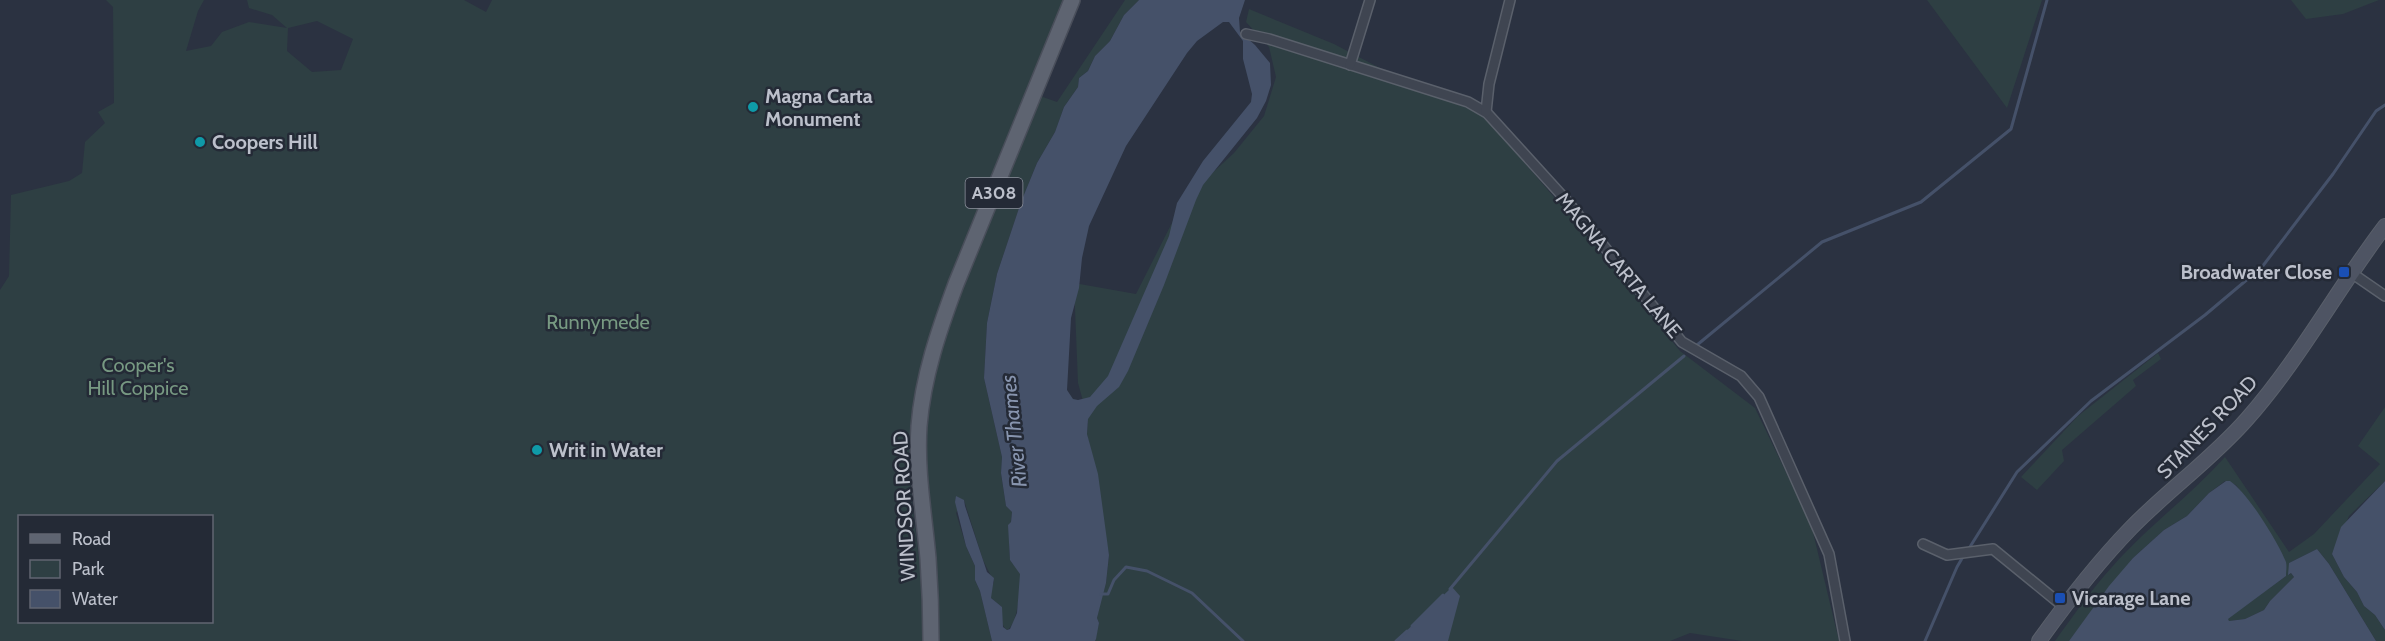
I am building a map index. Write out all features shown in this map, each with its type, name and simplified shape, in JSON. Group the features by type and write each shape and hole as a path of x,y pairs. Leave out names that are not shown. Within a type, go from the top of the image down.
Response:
{"main road":[{"name":"WINDSOR ROAD","path":"931,641 930,581 918,445 929,364 939,328 956,284 1072,0"},
{"name":"STAINES ROAD","path":"2038,641 2130,529 2214,454 2247,419 2280,379 2385,226"}],"street":[{"path":"1350,66 1370,0"},
{"path":"1486,112 1489,84 1510,0"},
{"name":"MAGNA CARTA LANE","path":"1246,34 1269,39 1468,102 1486,112 1575,210 1682,342 1741,376 1759,397 1829,554 1845,641"},
{"path":"2353,274 2385,296"},
{"path":"1923,544 1947,555 1993,549 2064,607"}],"green space":[{"name":"Runnymede","path":"106,0 204,0 198,11 186,51 211,46 222,32 249,22 287,28 272,15 249,8 247,0 464,0 486,12 492,0 1068,0 926,350 923,363 912,417 909,459 923,595 924,641 0,641 0,290 9,276 11,195 69,181 82,173 85,142 105,123 98,112 114,103 113,7","holes":["317,21 353,39 341,70 312,72 287,51 288,28"]},
{"path":"1125,0 1139,0 1124,15 1110,41 1095,56 1088,71 1079,78 1078,87 1064,107 1055,132 1037,163 1021,202 997,274 987,323 984,378 1002,457 1001,474 1006,506 1012,512 1010,558 1020,573 1014,620 1007,630 1002,622 1002,607 991,598 991,588 994,582 983,560 964,500 956,513 975,566 975,580 980,591 992,641 938,641 937,582 928,499 925,443 927,413 940,342 1040,96 1057,102"},
{"path":"1927,0 2042,0 2007,108"},
{"path":"2291,0 2379,0 2343,14 2306,19"},
{"path":"1249,9 1334,44 1399,78 1483,114 1576,223 1680,351 1755,408 1811,524 1839,641 1742,641 1690,633 1670,641 1095,641 1109,555 1087,434 1088,419 1078,383 1074,283 1136,294 1184,199 1234,153 1264,116 1276,77 1269,47 1246,22"},
{"path":"2158,353 2161,359 2133,380 2136,386 2062,450 2064,461 2037,490 2021,477 2078,416"},
{"path":"2385,407 2385,481 2349,516 2332,554 2344,577 2357,592 2364,606 2375,615 2385,630 2385,641 2376,641 2329,564 2317,549 2289,563 2289,575 2291,573 2294,577 2264,610 2245,619 2229,621 2227,619 2286,576 2286,563 2271,535 2236,485 2225,481 2209,493 2187,516 2164,530 2133,558 2069,641 2055,641 2082,603 2125,552 2225,457 2289,552 2314,534 2380,464 2358,446"}],"water":[{"name":"River Thames","path":"1139,0 1245,0 1239,18 1240,32 1270,63 1271,85 1257,118 1203,185 1128,371 1119,387 1097,406 1088,419 1087,434 1098,474 1109,555 1095,641 992,641 980,591 975,580 975,566 966,546 955,502 956,496 964,500 987,572 994,578 991,598 1002,607 1003,627 1010,629 1017,613 1020,574 1010,560 1008,525 1011,522 1012,512 1006,506 1001,473 1002,457 984,378 987,323 997,274 1021,202 1037,163 1055,132 1064,107 1078,87 1079,78 1088,71 1095,56 1110,41 1124,15","holes":["1223,22 1229,22 1243,41 1243,59 1252,94 1251,102 1203,161 1177,203 1169,236 1108,376 1090,397 1073,399 1067,390 1071,318 1079,288 1082,258 1089,226 1126,146 1187,53 1197,41"]},
{"path":"2226,481 2230,481 2237,487 2254,507 2286,562 2286,576 2228,619 2229,621 2245,619 2264,610 2294,577 2291,573 2288,575 2289,563 2317,549 2329,564 2376,641 2069,641 2109,586 2133,558 2164,530 2187,516 2209,493"},
{"path":"2385,481 2385,630 2375,615 2364,606 2357,592 2344,577 2332,554 2341,527"},
{"path":"1452,587 1460,596 1448,641 1396,641"}],"waterway":[{"path":"1697,345 1822,242 1921,202 2011,129 2047,0"},
{"path":"1968,550 2017,472 2091,401 2205,315 2262,267 2333,174 2376,111 2385,105"},
{"path":"1450,589 1557,461 1684,356"},
{"path":"1925,641 1964,555"},
{"path":"1101,594 1108,594 1114,580 1126,567 1147,571 1192,593 1243,641"},
{"path":"1412,626 1443,595"},
{"path":"1396,641 1407,631"}],"place":[{"name":"Magna Carta Monument","path":"753,107"},
{"name":"Coopers Hill","path":"200,142"},
{"name":"Broadwater Close","path":"2344,272"},
{"name":"Writ in Water","path":"537,450"},
{"name":"Vicarage Lane","path":"2060,598"}],"park label":[{"name":"Cooper's Hill Coppice","path":"138,376"}]}
